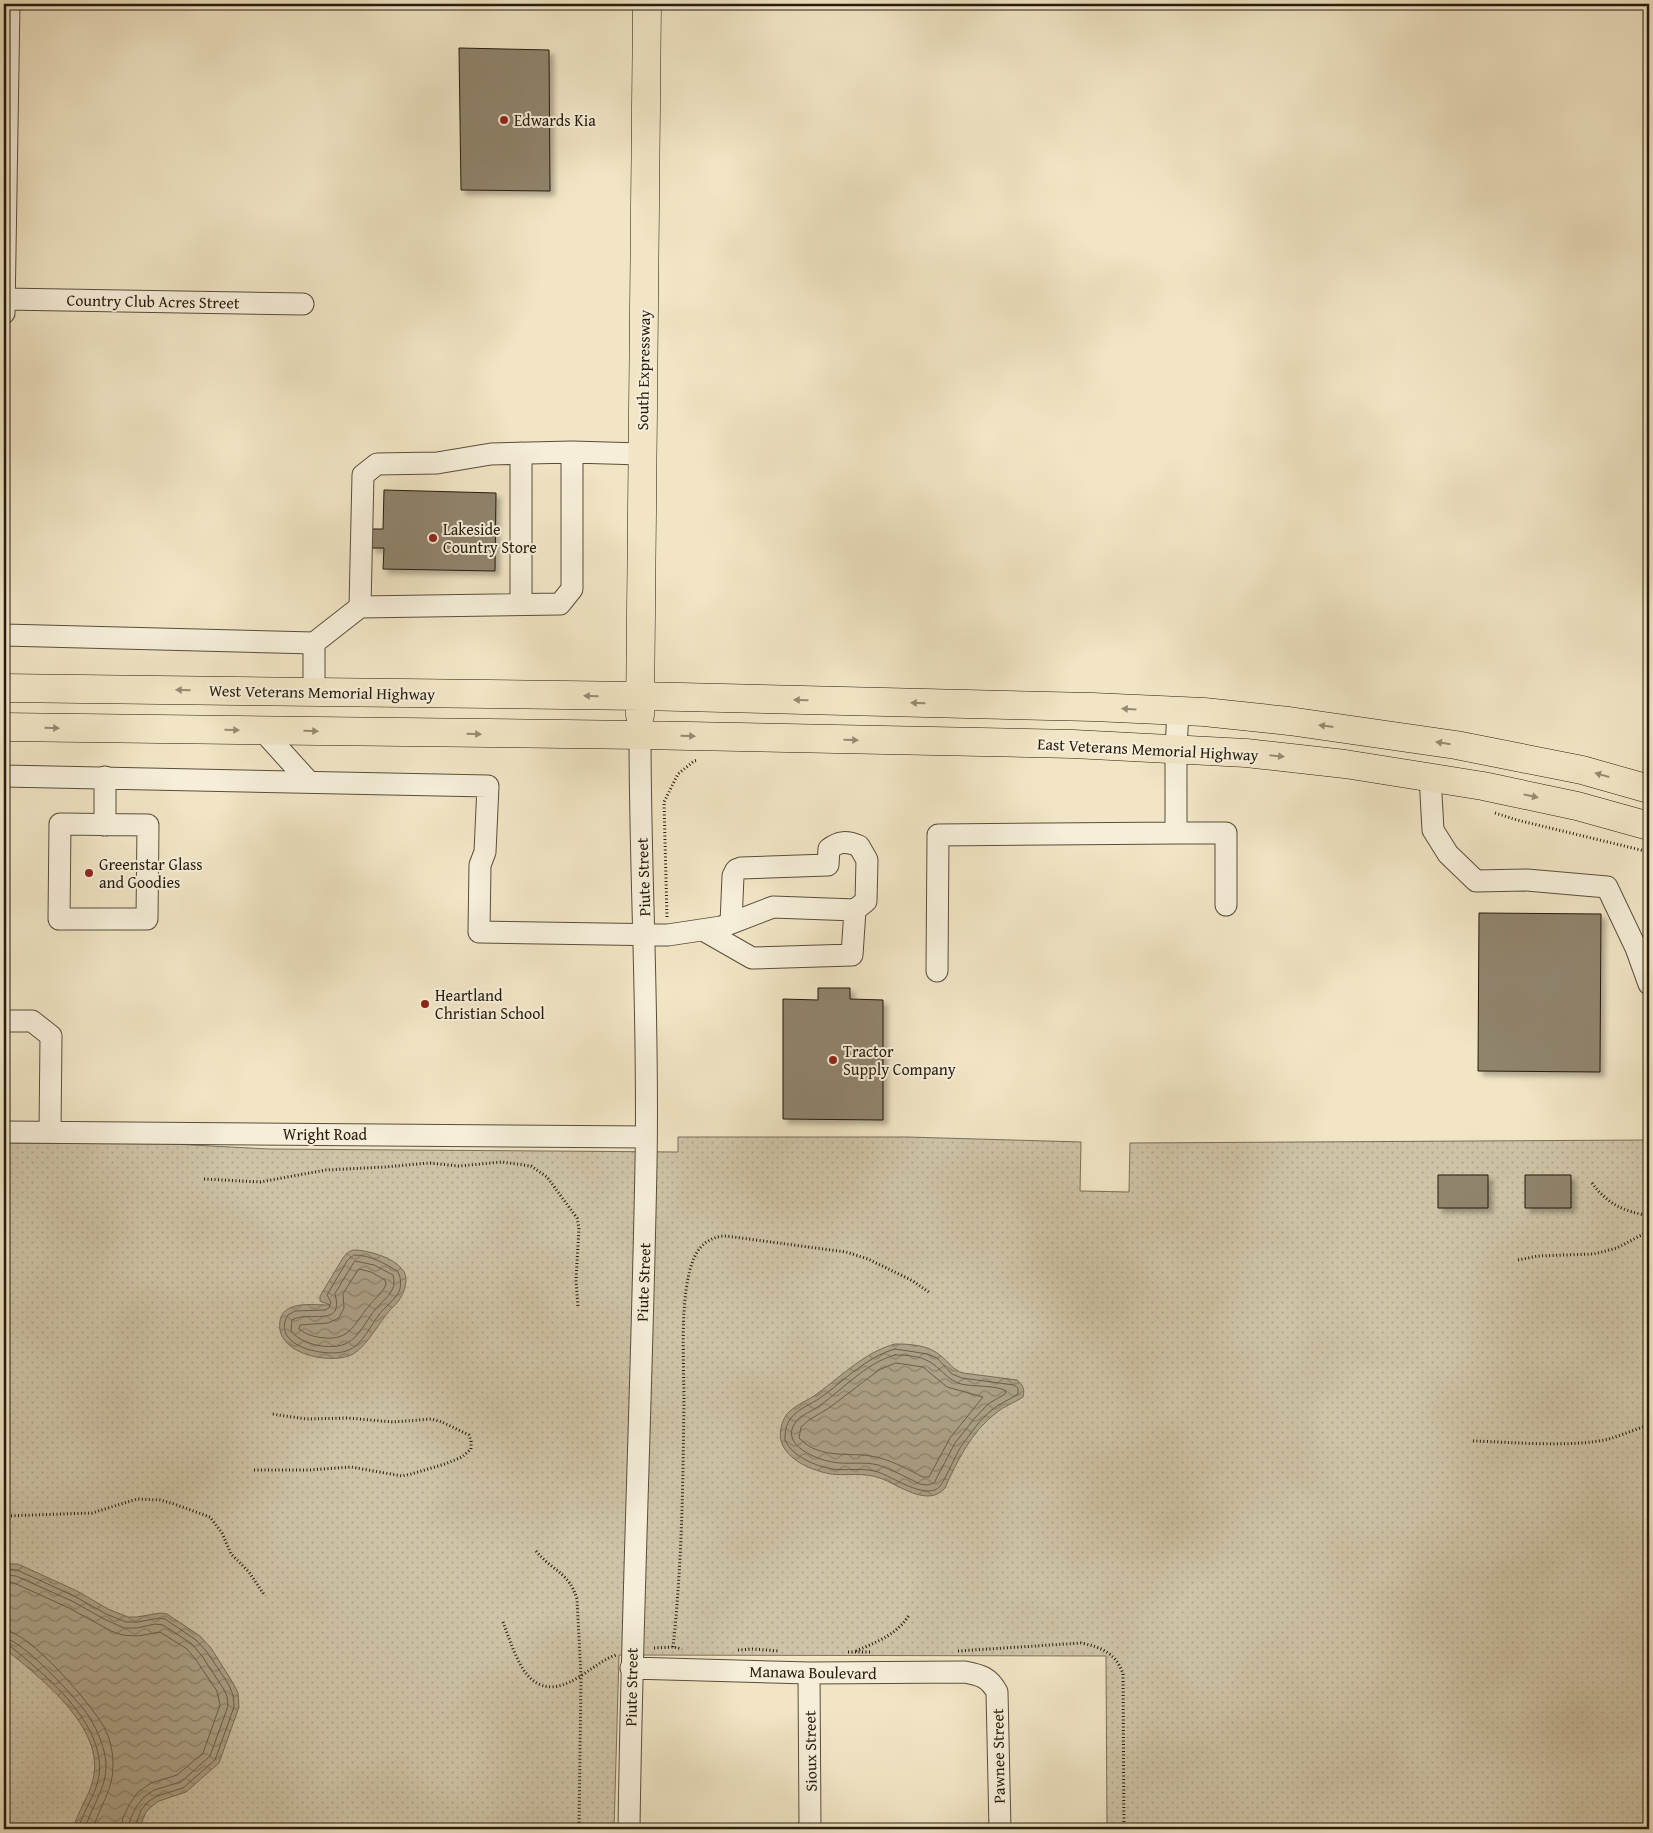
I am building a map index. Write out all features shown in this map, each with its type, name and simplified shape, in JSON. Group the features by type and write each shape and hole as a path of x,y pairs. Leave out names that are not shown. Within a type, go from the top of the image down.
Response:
{"main road":[{"name":"South Expressway","path":"640,735 647,4"},
{"name":"West Veterans Memorial Highway","path":"4,688 640,696"},
{"path":"640,696 1093,707 1178,711 1289,721 1436,742 1582,770 1649,789"},
{"path":"4,727 640,735"},
{"name":"East Veterans Memorial Highway","path":"640,735 1064,744 1246,752 1430,776 1577,806 1649,826"}],"street":[{"path":"4,313 9,4"},
{"name":"Country Club Acres Street","path":"4,299 303,304"},
{"path":"4,635 314,643 360,607 560,604 572,589 572,452"},
{"path":"360,607 363,475 377,464 438,463 491,454 572,452 642,454"},
{"path":"521,453 522,604"},
{"path":"314,643 314,692"},
{"path":"1176,833 1178,711"},
{"path":"263,731 309,782"},
{"name":"Piute Street","path":"629,1829 631,1668 646,1137 640,735"},
{"path":"4,776 488,786 485,852 480,865 479,932 668,936 721,927 773,907 855,910 866,901 867,860 859,846 850,843 838,843 829,849 828,865 741,868 736,870 733,876 731,923"},
{"path":"1430,776 1433,830 1448,854 1476,881 1527,880 1607,887 1636,948 1649,984"},
{"path":"105,778 105,824"},
{"path":"60,824 105,824 148,825 147,919 59,918 60,824"},
{"path":"938,971 938,834 1226,833 1226,905"},
{"path":"703,930 752,958 852,955 855,910"},
{"path":"4,1022 32,1022 51,1036 50,1132"},
{"name":"Wright Road","path":"4,1132 646,1137"},
{"name":"Manawa Boulevard","path":"631,1668 809,1673 964,1672 981,1675 992,1683"},
{"name":"Sioux Street","path":"809,1673 810,1829"},
{"name":"Pawnee Street","path":"992,1683 997,1692 1000,1829"}],"path":[{"path":"204,1179 260,1182 326,1170 430,1163 459,1166 502,1162 531,1166 548,1177 577,1218 579,1228 576,1280 578,1307"},
{"path":"1592,1183 1600,1195 1608,1201 1632,1212 1649,1216"},
{"path":"1518,1260 1538,1256 1594,1254 1617,1248 1649,1231"},
{"path":"673,1647 676,1620 683,1465 685,1316 690,1271 694,1257 700,1248 716,1236 726,1236 846,1252 868,1259 904,1276 930,1293"},
{"path":"254,1470 309,1470 351,1467 402,1476 445,1464 462,1457 472,1449 472,1441 469,1435 442,1422 431,1419 393,1422 348,1418 298,1418 272,1414"},
{"path":"1473,1441 1568,1443 1592,1441 1609,1439 1649,1425"},
{"path":"4,1516 92,1512 143,1499 160,1500 174,1504 210,1516 222,1534 231,1554 253,1577 265,1596"},
{"path":"536,1551 548,1565 561,1572 568,1580 574,1589 579,1611 581,1676 580,1829"},
{"path":"875,1652 856,1651 898,1629 909,1616"},
{"path":"503,1622 519,1665 531,1680 540,1685 550,1686 570,1682 581,1676"},
{"path":"949,1652 1081,1643 1095,1646 1116,1658 1123,1674 1124,1829"}],"shaded area":[{"path":"678,1137 907,1137 1081,1142 1080,1191 1129,1192 1130,1143 1649,1140 1649,1829 1107,1829 1106,1656 619,1655 614,1829 4,1829 4,1143 172,1144 269,1149 678,1152"}],"water":[{"path":"353,1250 365,1251 393,1261 405,1273 405,1288 397,1303 363,1346 351,1355 341,1358 329,1358 305,1354 285,1341 280,1332 282,1314 287,1309 296,1306 330,1305 320,1301 320,1296 343,1258"},
{"path":"895,1344 931,1349 960,1372 1017,1380 1024,1389 1023,1397 987,1420 972,1438 960,1457 945,1488 938,1494 930,1496 913,1493 874,1476 831,1474 813,1469 795,1460 783,1446 780,1438 781,1428 786,1416 798,1405 814,1396 864,1358"},
{"path":"4,1564 18,1564 128,1617 160,1613 167,1614 200,1636 211,1648 233,1683 238,1693 239,1707 219,1763 186,1792 159,1801 152,1806 146,1812 139,1829 73,1829 92,1782 94,1756 88,1738 78,1720 65,1703 34,1672 4,1648"}],"building":[{"name":"Edwards Kia","path":"459,48 549,50 550,191 461,190"},
{"name":"Lakeside Country Store","path":"384,490 496,493 495,571 383,569 384,548 371,548 371,529 383,529"},
{"path":"1479,913 1601,914 1600,1072 1478,1071"},
{"name":"Tractor Supply Company","path":"818,988 850,988 850,999 883,1000 883,1120 783,1119 783,999 818,1000"},
{"path":"1438,1175 1488,1175 1488,1208 1438,1208"},
{"path":"1525,1175 1571,1175 1571,1208 1525,1208"}],"place":[{"name":"Edwards Kia","path":"504,120"},
{"name":"Lakeside Country Store","path":"433,538"},
{"name":"Greenstar Glass and Goodies","path":"89,873"},
{"name":"Heartland Christian School","path":"425,1004"},
{"name":"Tractor Supply Company","path":"833,1060"}]}
